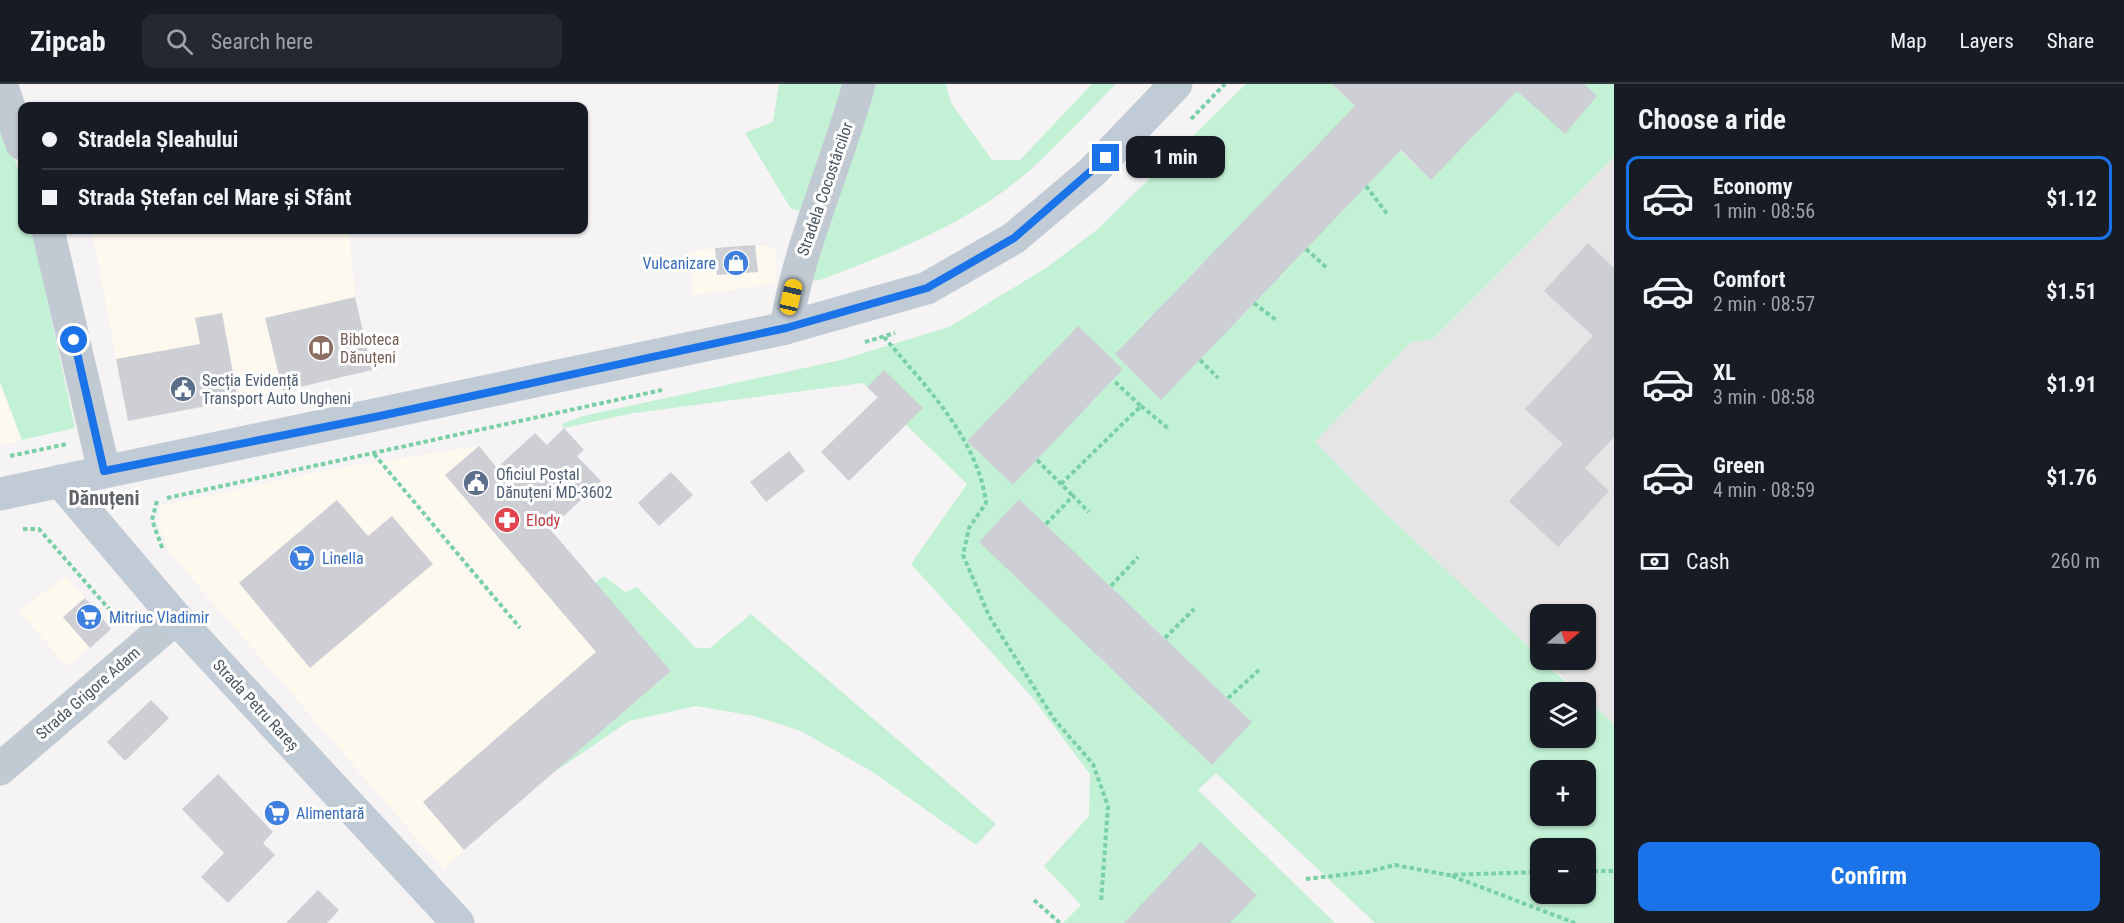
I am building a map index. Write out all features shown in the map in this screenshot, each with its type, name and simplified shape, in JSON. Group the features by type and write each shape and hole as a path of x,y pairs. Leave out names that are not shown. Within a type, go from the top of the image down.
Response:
{"main road":[{"path":"0,494 380,416 786,328 927,288 1014,238 1091,173 1176,84"},
{"name":"Strada Petru Rareș","path":"60,481 176,618 458,923"}],"street":[{"path":"1,84 18,133"},
{"name":"Stradela Cocostârcilor","path":"786,328 797,269 849,122 859,84"},
{"path":"49,234 104,471"},
{"name":"Strada Grigore Adam","path":"0,769 176,618"}],"path":[{"path":"1366,186 1388,215"},
{"path":"1306,249 1329,269"},
{"path":"1254,303 1276,320"},
{"path":"884,338 939,404 961,436 983,481 986,503 969,528 963,555 989,616 1054,719 1094,764 1108,806 1101,902"},
{"path":"1200,360 1218,378"},
{"path":"1113,380 1169,429"},
{"path":"1061,484 1141,406"},
{"path":"0,458 69,443"},
{"path":"374,454 520,628"},
{"path":"1037,460 1089,512"},
{"path":"1046,524 1072,496"},
{"path":"23,529 39,529 116,617 118,624"},
{"path":"1111,586 1138,557"},
{"path":"1165,638 1194,609"},
{"path":"1228,699 1259,670"},
{"path":"1306,879 1367,872 1395,865 1448,875 1575,923"},
{"path":"1596,871 1614,871"},
{"path":"1448,875 1530,872"},
{"path":"1034,900 1060,923"}],"shaded area":[{"path":"1614,157 1614,724 1596,707 1596,682 1568,682 1555,670 1596,670 1596,604 1530,604 1530,648 1386,514 1315,442 1411,342 1432,340"},
{"path":"93,234 349,234 355,297 372,370 263,395 128,421"},
{"path":"755,245 776,248 775,284 693,295 689,251"},
{"path":"0,382 22,440 0,445"},
{"path":"479,446 671,671 464,850 444,870 171,554 158,526 159,506 336,468"},
{"path":"66,576 111,629 67,667 19,611"}],"green space":[{"path":"779,84 847,84 803,211 791,209 745,133 773,122"},
{"path":"867,84 946,84 951,103 992,160 1020,160 1092,84 1116,84 1031,169 983,205 903,247 820,280 810,281"},
{"path":"1246,84 1332,84 1431,180 1523,84 1614,84 1614,157 1432,340 1411,342 1315,442 1386,514 1530,648 1530,670 1552,670 1567,682 1530,682 1530,748 1596,748 1596,707 1614,724 1614,923 1375,923 1216,773 1198,790 1335,923 1063,923 1081,905 1044,866 1089,816 1090,774 1032,697 911,564 967,484 863,383 634,413 564,428 562,424 583,416 841,360 949,327 1046,268 1098,229"},
{"path":"0,126 18,172 18,234 33,234 75,428 22,440 0,382"},
{"path":"604,576 625,592 637,587 696,648 710,648 751,614 996,824 976,845 871,771 801,731 754,716 696,706 629,721 550,775 671,671 595,583"}],"building":[{"path":"1332,84 1584,84 1597,96 1565,134 1517,91 1431,180 1401,150 1161,400 1115,354 1355,106"},
{"path":"1588,243 1614,268 1614,437 1585,468 1609,491 1558,547 1509,501 1563,444 1525,409 1593,336 1544,291"},
{"path":"755,245 758,272 717,275 715,248"},
{"path":"355,297 372,370 283,391 265,318"},
{"path":"222,313 238,400 128,421 116,359 200,344 195,318"},
{"path":"1078,326 1123,369 1013,485 967,441"},
{"path":"884,370 923,408 849,481 821,452 878,397 867,387"},
{"path":"564,428 584,450 577,456 601,481 550,529 671,671 464,850 423,802 596,652 445,475 479,446 497,468 535,433 547,445"},
{"path":"789,451 805,471 766,502 750,482"},
{"path":"671,472 693,495 659,526 638,503"},
{"path":"1019,499 1252,722 1212,765 979,542"},
{"path":"337,500 368,536 392,516 433,564 310,668 239,583"},
{"path":"85,598 111,629 90,648 63,617"},
{"path":"151,700 169,718 125,761 107,742"},
{"path":"218,774 273,832 263,843 275,855 228,903 201,877 224,853 182,809"},
{"path":"1200,842 1257,895 1230,923 1124,923"},
{"path":"318,890 339,910 327,923 286,923"}],"place":[{"name":"Vulcanizare","path":"736,263"},
{"name":"Bibloteca Dănuțeni","path":"321,348"},
{"name":"Secția Evidență Transport Auto Ungheni","path":"183,389"},
{"name":"Oficiul Poștal Dănuțeni MD-3602","path":"476,483"},
{"name":"Elody","path":"507,520"},
{"name":"Linella","path":"302,558"},
{"name":"Mitriuc Vladimir","path":"89,617"},
{"name":"Alimentară","path":"277,813"}],"district":[{"name":"Dănuțeni","path":"104,498"}],"route":[{"path":"74,340 104,471 380,416 786,328 927,288 1014,238 1106,158"}]}
